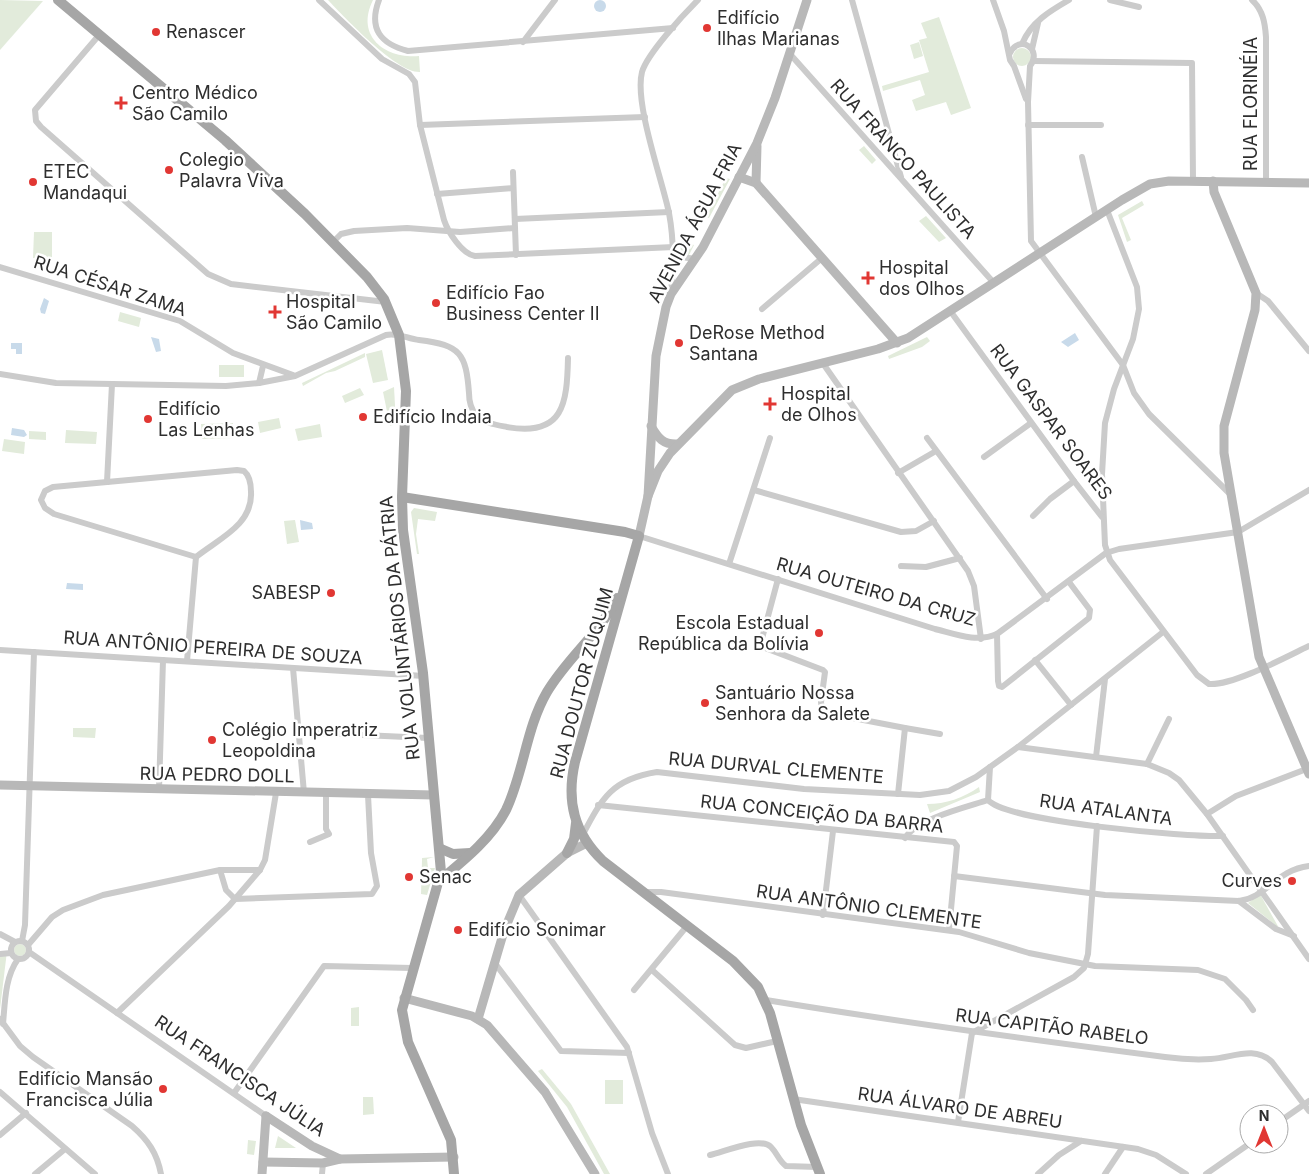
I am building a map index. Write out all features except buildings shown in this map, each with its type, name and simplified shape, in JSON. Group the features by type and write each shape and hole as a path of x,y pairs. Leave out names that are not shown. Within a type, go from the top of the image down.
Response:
{"main road":[{"name":"RUA VOLUNTÁRIOS DA PÁTRIA","path":"58,0 224,140 333,242 367,277 386,302 399,335 406,391 402,497 403,530 424,676 433,795 440,848 439,882 412,968 402,1010 408,1042 445,1122 454,1157 454,1174"},
{"name":"AVENIDA ÁGUA FRIA","path":"651,438 657,344 671,294 696,259 757,142 769,115 807,0"},
{"name":"AVENIDA ÁGUA FRIA","path":"756,183 757,142"},
{"path":"739,177 756,183 897,343"},
{"path":"1213,181 1214,192 1256,292 1254,310 1223,435 1231,495 1262,667 1308,770"},
{"path":"648,496 664,461 678,444 732,390 759,379 878,349 914,335 1096,217 1154,182 1309,183"},
{"path":"878,349 884,343 887,331"},
{"path":"651,426 661,441 667,444 678,444"},
{"name":"RUA DOUTOR ZUQUIM","path":"651,438 648,496 639,536 572,772 570,796 576,822 585,839 603,861 742,969 758,987 766,1000 793,1099 818,1170"},
{"path":"402,497 625,532 639,536"},
{"path":"439,882 492,832 505,810 532,724 548,690 602,622 618,596 623,592"},
{"name":"RUA PEDRO DOLL","path":"0,785 276,793 433,795"},
{"path":"567,853 574,839 576,822"},
{"path":"478,1019 509,914 519,895 585,839"},
{"path":"440,848 453,854 470,853"},
{"path":"404,998 478,1019 494,1031 545,1092 595,1174"},
{"path":"262,1174 266,1116"},
{"name":"RUA FRANCISCA JÚLIA","path":"266,1116 312,1146 340,1159 454,1157"},
{"path":"307,1163 312,1146"},
{"path":"263,1162 323,1163 340,1159"}],"street":[{"path":"319,0 382,59 409,74 418,90 420,125 437,194 449,231 468,254 475,256 516,255 674,246"},
{"path":"379,0 375,15 378,31 384,40 393,47 408,51 673,28"},
{"path":"523,42 555,0"},
{"path":"671,294 674,246 669,212 645,117 641,87 642,70 673,28 698,0"},
{"path":"852,0 902,180"},
{"path":"993,0 1004,31 1010,60 1028,102"},
{"path":"1010,53 1039,20 1069,0"},
{"path":"1110,0 1138,7"},
{"name":"RUA FLORINÉIA","path":"1252,0 1259,3 1266,37 1266,182"},
{"path":"1039,20 1032,49 1028,102 1031,241 1123,365 1134,393 1149,414 1231,495"},
{"path":"1004,31 1019,45 1032,49"},
{"path":"100,34 35,110 34,116 41,127 208,274 231,284 386,302"},
{"name":"RUA FRANCO PAULISTA","path":"790,54 994,284"},
{"path":"1014,66 1022,69 1032,63 1192,63 1193,181"},
{"path":"420,125 645,117"},
{"path":"1028,126 1101,126"},
{"path":"1082,157 1096,217"},
{"path":"513,172 516,255"},
{"path":"437,194 514,188"},
{"path":"1102,516 1105,422 1110,401 1133,340 1140,309 1139,296 1107,210"},
{"path":"515,219 669,212"},
{"path":"333,242 340,234 354,231 407,228 449,231 515,228"},
{"path":"674,256 696,259"},
{"path":"762,309 822,258"},
{"name":"RUA CÉSAR ZAMA","path":"0,267 180,321 233,354 295,376"},
{"path":"1256,292 1268,301 1309,350"},
{"name":"RUA GASPAR SOARES","path":"950,312 1074,481 1102,516 1106,553 1163,632 1197,675 1209,684 1223,682 1309,646"},
{"path":"0,374 56,382 112,384 226,386 259,383 295,376 386,335 399,335 434,342 458,353 467,366 469,399 476,415 492,424 516,429 540,428 549,424 562,411 568,386 568,358"},
{"path":"822,362 898,473 960,558 974,586 981,638"},
{"path":"259,383 263,366"},
{"path":"107,482 112,384"},
{"path":"984,457 1032,423"},
{"path":"729,564 770,438"},
{"path":"927,438 1047,599"},
{"path":"898,473 936,451"},
{"path":"188,661 196,557 245,518 251,504 251,496 250,478 244,470 53,487 45,491 41,500 45,508 54,514 196,557"},
{"path":"1033,516 1050,499 1074,481"},
{"path":"754,490 901,532 916,531 934,521"},
{"name":"RUA OUTEIRO DA CRUZ","path":"639,536 935,629 981,638 997,634 1047,599 1106,553 1119,549 1238,532 1309,490"},
{"path":"901,566 926,567 960,558"},
{"path":"778,579 760,646 825,672 820,709 822,712 940,734"},
{"path":"997,634 999,686 1003,686 1090,616 1090,610 1068,582"},
{"name":"RUA DURVAL CLEMENTE","path":"585,839 598,805 614,788 628,780 657,772 804,789 898,794 936,794 963,786 1018,747 1163,632"},
{"name":"RUA ANTÔNIO PEREIRA DE SOUZA","path":"0,650 424,676"},
{"path":"0,954 11,953 18,959 24,959 34,652"},
{"path":"159,790 163,660"},
{"path":"1035,660 1071,705"},
{"path":"293,668 304,793"},
{"path":"1096,757 1105,679"},
{"path":"1147,764 1169,719"},
{"path":"898,794 905,728"},
{"path":"298,732 428,738"},
{"path":"1018,747 1147,764 1159,767 1179,780 1223,836 1309,959"},
{"path":"905,838 908,832 919,825 988,800 990,768"},
{"path":"1207,814 1236,796 1308,770"},
{"path":"117,1012 235,898 260,870 265,860 276,793"},
{"path":"310,842 329,834 326,829 326,794"},
{"path":"220,870 226,890 235,898 352,897 375,893 377,886 371,852 368,795"},
{"name":"RUA ATALANTA","path":"988,800 995,806 1015,812 1097,826 1171,835 1223,836"},
{"name":"RUA CONCEIÇÃO DA BARRA","path":"598,805 956,843 949,930"},
{"path":"958,1122 972,1033 1074,977 1086,964 1097,826"},
{"path":"823,915 833,831"},
{"path":"954,876 1092,894 1238,901 1250,899 1280,875 1300,867 1309,866"},
{"path":"11,953 12,946 24,945 52,917 79,902 102,895 220,870 260,870"},
{"name":"RUA ANTÔNIO CLEMENTE","path":"641,892 669,893 823,915 949,930 1016,950 1086,964 1184,969 1214,974 1236,989 1253,1010"},
{"path":"519,895 615,1027 629,1053 652,1133 668,1174"},
{"path":"1238,901 1276,928 1294,936"},
{"path":"634,990 687,926"},
{"name":"RUA FRANCISCA JÚLIA","path":"0,934 24,945 266,1116"},
{"path":"18,959 12,968 9,978 1,1022 33,1057 132,1126 145,1138 154,1149 161,1174"},
{"path":"494,962 561,1051 629,1053"},
{"path":"234,1093 324,966 412,968"},
{"path":"652,970 735,1045 746,1048 778,1041"},
{"name":"RUA CAPITÃO RABELO","path":"766,1000 972,1033 1190,1059 1257,1053 1266,1056 1272,1062 1307,1103 1309,1111"},
{"path":"0,1092 95,1174"},
{"name":"RUA ÁLVARO DE ABREU","path":"793,1099 1123,1147 1156,1155 1186,1174"},
{"path":"1289,1115 1307,1103"},
{"path":"0,1135 26,1113"},
{"path":"1038,1174 1059,1155 1081,1141"},
{"path":"710,1155 753,1143 762,1143 771,1147 786,1166 818,1170"},
{"path":"1105,1174 1123,1147"},
{"path":"35,1174 65,1149"},
{"path":"1206,1174 1239,1151"},
{"path":"322,1174 323,1163"}],"green space":[{"path":"0,0 43,1 0,50"},
{"path":"328,0 373,0 368,13 368,24 376,43 395,54 419,56 420,72 410,70 398,64 385,54"},
{"path":"939,17 971,108 951,115 946,102 916,111 912,100 925,95 920,80 883,91 882,86 929,72 919,40 927,38 921,23"},
{"path":"919,42 923,56 914,59 910,45"},
{"path":"1018,48 1026,48 1031,53 1029,64 1018,66 1013,61 1013,53"},
{"path":"864,146 876,160 872,164 859,150"},
{"path":"726,178 730,179 709,218 706,217"},
{"path":"1142,201 1144,205 1122,218 1131,240 1127,242 1118,215"},
{"path":"926,216 946,238 939,242 919,221"},
{"path":"34,232 52,232 52,258 33,258"},
{"path":"680,241 694,245 689,255 681,254"},
{"path":"120,312 141,318 139,327 118,321"},
{"path":"927,337 930,341 922,347 889,359 888,356"},
{"path":"382,350 388,380 373,383 366,354"},
{"path":"365,353 365,357 335,371 326,373 303,386 302,383"},
{"path":"219,365 244,365 244,377 219,377"},
{"path":"394,387 396,424 390,426 383,392"},
{"path":"360,388 364,395 345,403 342,396"},
{"path":"279,418 281,428 260,433 258,422"},
{"path":"233,423 233,438 202,439 201,424"},
{"path":"320,424 322,437 298,441 295,429"},
{"path":"66,430 97,432 96,444 65,443"},
{"path":"29,431 46,432 46,440 29,439"},
{"path":"4,439 25,442 24,454 2,451"},
{"path":"414,508 437,512 435,521 418,519 416,534 419,554 417,554 411,512"},
{"path":"295,520 299,542 287,544 284,521"},
{"path":"73,728 96,728 95,738 73,737"},
{"path":"979,787 980,792 930,813 927,804 954,800"},
{"path":"434,857 427,859 428,868 435,868 427,895 421,894 422,858"},
{"path":"1260,894 1279,928 1248,903"},
{"path":"18,944 22,944 26,950 22,956 18,956 14,952 14,948"},
{"path":"7,951 0,1009 0,953"},
{"path":"359,1007 359,1026 351,1026 351,1008"},
{"path":"542,1069 571,1104 610,1174 604,1174 567,1107 538,1071"},
{"path":"605,1080 623,1080 623,1104 605,1104"},
{"path":"363,1097 373,1097 374,1114 363,1115"},
{"path":"278,1136 296,1148 275,1148"},
{"path":"248,1140 256,1141 254,1155 247,1154"}],"water":[{"path":"600,0 606,6 600,12 594,6"},
{"path":"44,298 49,301 45,314 41,313 40,309"},
{"path":"1075,333 1079,340 1068,347 1061,342"},
{"path":"151,337 159,339 161,351 156,352"},
{"path":"11,343 22,343 22,354 16,354 16,349 11,349"},
{"path":"12,428 24,430 27,435 24,437 11,435"},
{"path":"300,520 312,523 313,529 301,530"},
{"path":"67,583 83,584 83,590 66,589"}],"place":[{"name":"Edifício Ilhas Marianas","path":"707,28"},
{"name":"Renascer","path":"156,32"},
{"name":"Centro Médico São Camilo","path":"121,103"},
{"name":"Colegio Palavra Viva","path":"169,170"},
{"name":"ETEC Mandaqui","path":"33,182"},
{"name":"Hospital dos Olhos","path":"868,278"},
{"name":"Edifício Fao Business Center II","path":"436,303"},
{"name":"Hospital São Camilo","path":"275,312"},
{"name":"DeRose Method Santana","path":"679,343"},
{"name":"Hospital de Olhos","path":"770,404"},
{"name":"Edifício Indaia","path":"363,417"},
{"name":"Edifício Las Lenhas","path":"148,419"},
{"name":"SABESP","path":"331,593"},
{"name":"Escola Estadual República da Bolívia","path":"819,633"},
{"name":"Santuário Nossa Senhora da Salete","path":"705,703"},
{"name":"Colégio Imperatriz Leopoldina","path":"212,740"},
{"name":"Senac","path":"409,877"},
{"name":"Curves","path":"1292,881"},
{"name":"Edifício Sonimar","path":"458,930"},
{"name":"Edifício Mansão Francisca Júlia","path":"163,1089"}]}
